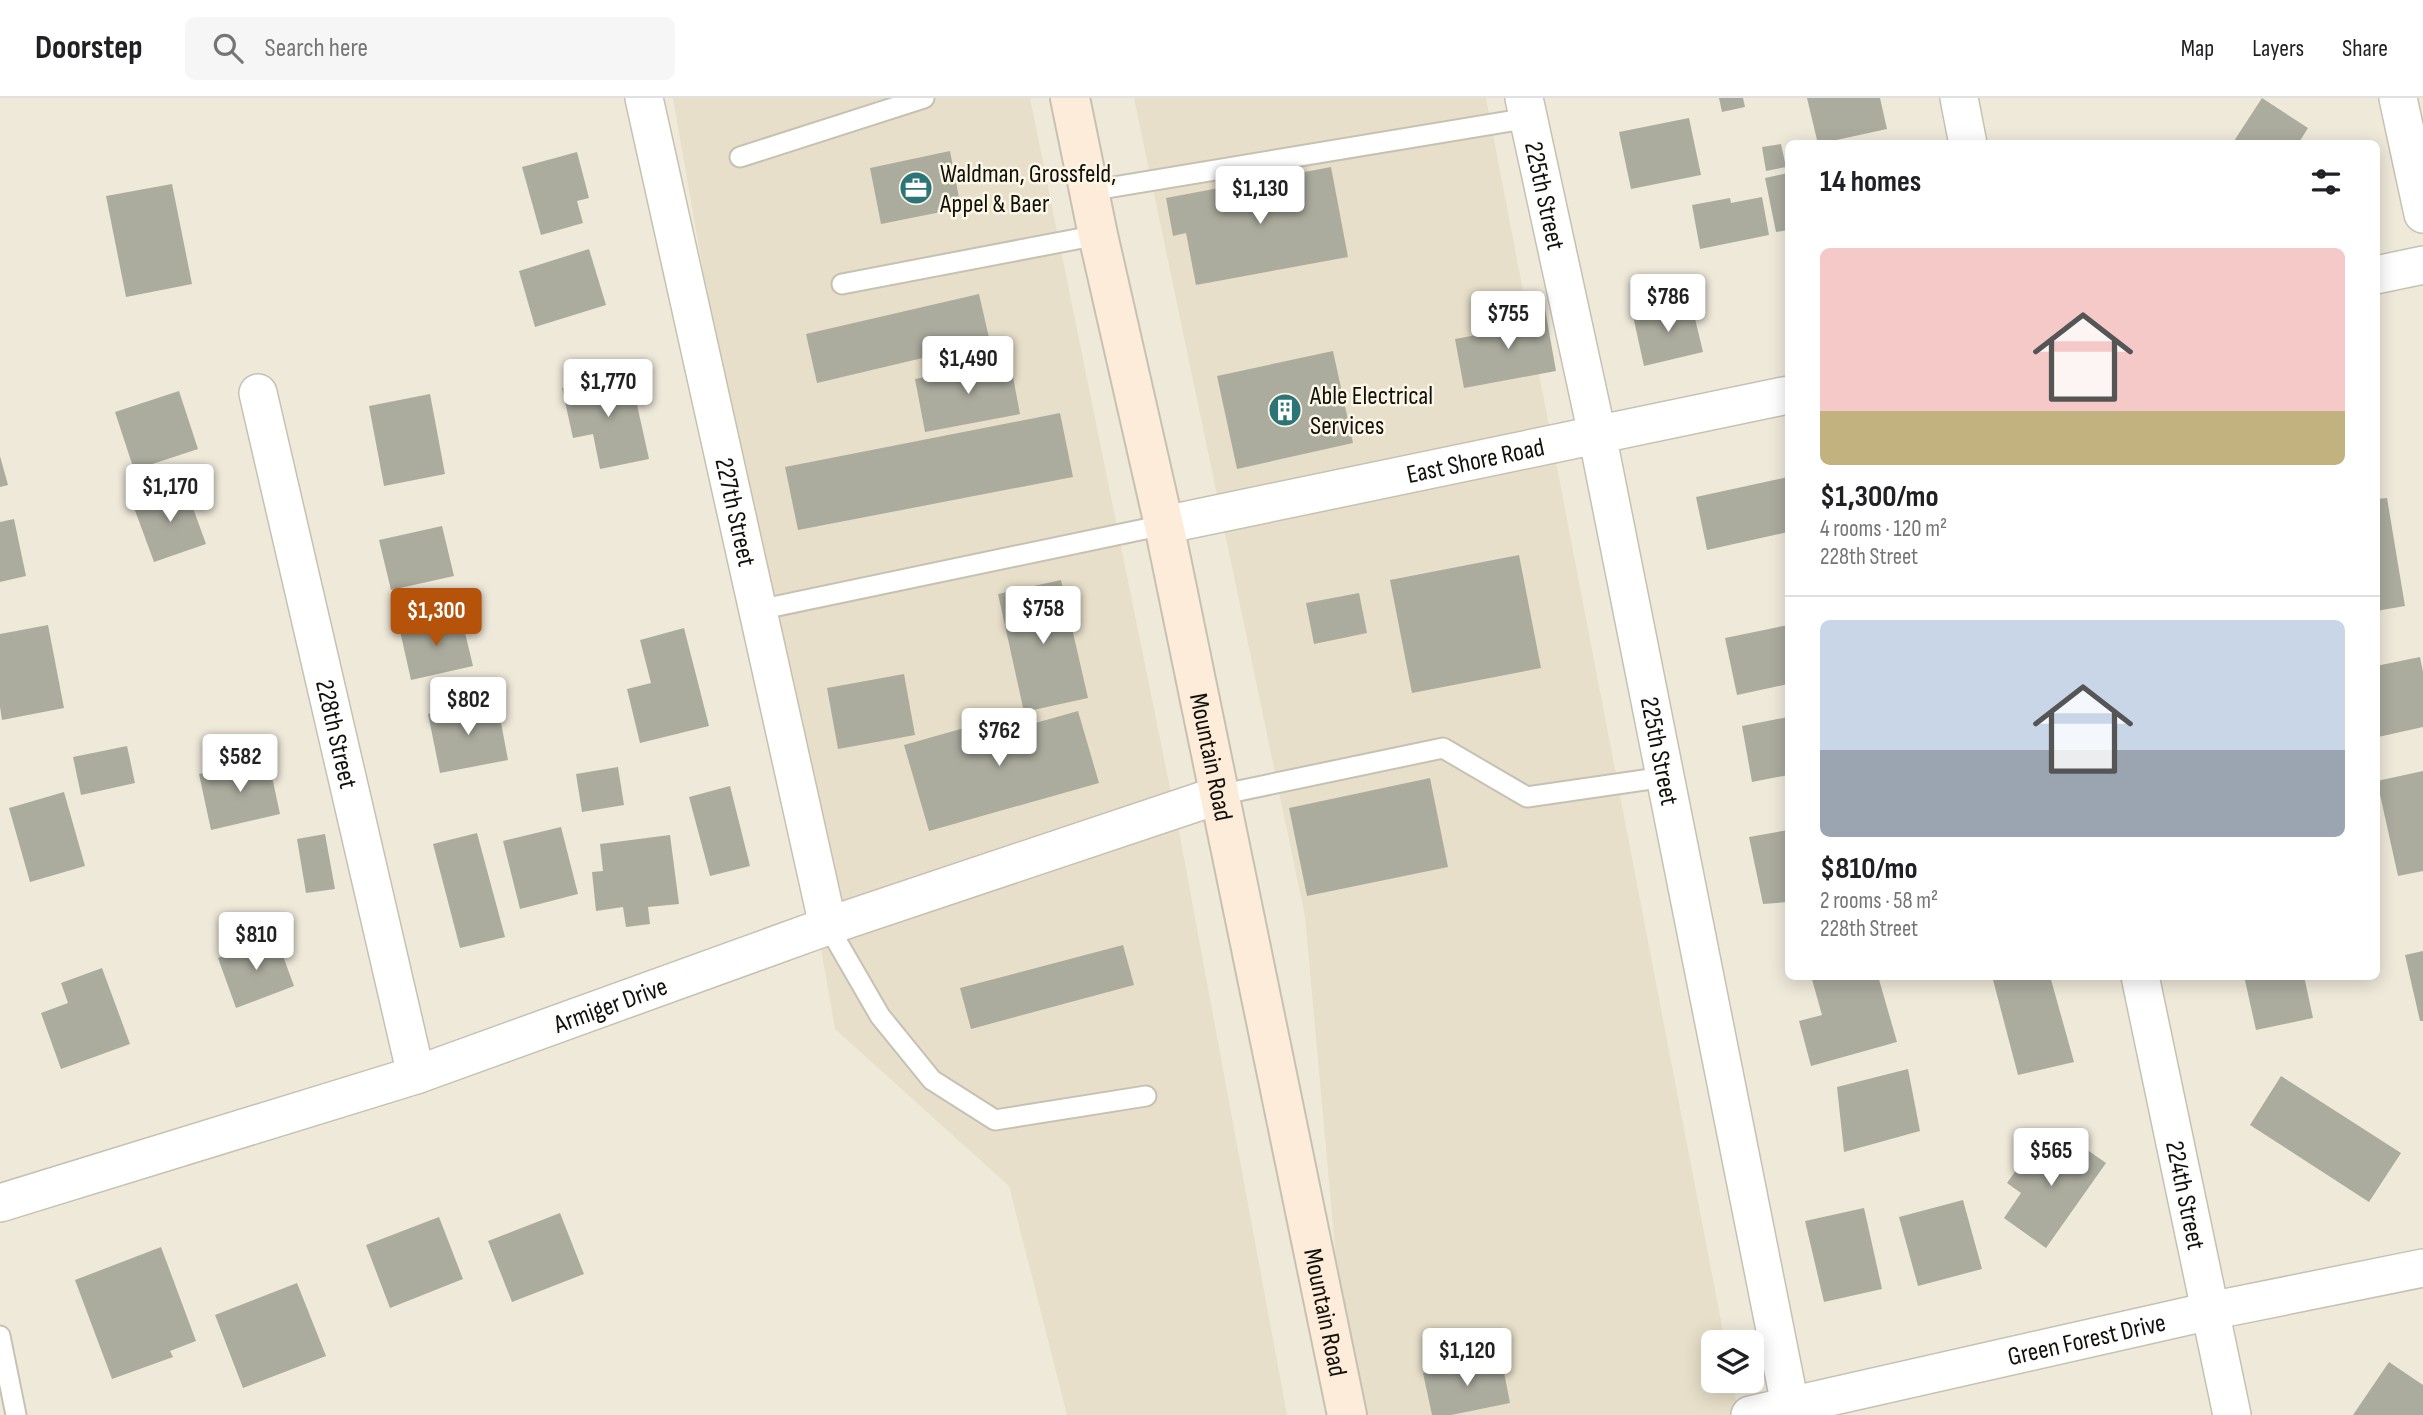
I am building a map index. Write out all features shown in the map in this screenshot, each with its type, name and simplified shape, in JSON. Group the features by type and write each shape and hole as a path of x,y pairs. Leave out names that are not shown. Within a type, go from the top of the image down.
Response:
{"main road":[{"name":"Mountain Road","path":"1079,107 1089,191 1098,235 1164,525 1347,1415"}],"street":[{"name":"227th Street","path":"644,98 828,926"},
{"path":"1959,98 1967,140"},
{"path":"2398,98 2423,214"},
{"name":"225th Street","path":"1526,108 1597,434 1790,1405"},
{"path":"2380,274 2423,265"},
{"name":"228th Street","path":"258,393 416,1075"},
{"name":"East Shore Road","path":"1164,525 1785,397"},
{"name":"Armiger Drive","path":"1,1200 416,1075 828,926 1219,795"},
{"name":"224th Street","path":"2141,980 2232,1415"},
{"name":"Green Forest Drive","path":"1750,1415 2210,1311 2423,1268"}],"lane":[{"path":"740,157 924,98"},
{"path":"1089,191 1526,108"},
{"path":"842,285 1098,235"},
{"path":"758,610 1164,525"},
{"path":"1219,795 1443,748 1527,797 1665,776"},
{"path":"828,926 880,1016 932,1080 995,1120 1146,1096"},
{"path":"0,1336 16,1415"}],"shaded area":[{"path":"673,98 1030,98 1181,842 1287,1415 1067,1415 1009,1186 835,1029"},
{"path":"1134,98 1486,98 1723,1330 1701,1330 1701,1393 1734,1393 1739,1415 1350,1415 1305,916"}],"building":[{"path":"1719,98 1743,98 1745,107 1722,112"},
{"path":"1807,98 1880,98 1887,129 1836,140 1817,140"},
{"path":"2262,98 2308,128 2300,140 2235,140"},
{"path":"1689,118 1701,175 1631,189 1619,132"},
{"path":"1781,144 1785,167 1766,171 1762,147"},
{"name":"Waldman, Grossfeld, Appel & Baer","path":"950,151 961,208 881,224 870,168"},
{"path":"577,152 589,198 577,201 583,223 541,235 522,167"},
{"path":"1331,167 1348,257 1196,285 1186,233 1173,236 1166,198"},
{"path":"1785,174 1785,230 1776,232 1765,178"},
{"path":"172,184 192,284 126,297 106,196"},
{"path":"1762,197 1769,235 1700,249 1692,205 1730,198 1731,203"},
{"path":"589,249 606,305 535,327 519,271"},
{"path":"979,294 990,342 817,383 806,334"},
{"path":"1691,302 1703,352 1644,366 1633,316"},
{"path":"1545,309 1556,371 1464,388 1455,339 1504,330 1502,316"},
{"name":"Able Electrical Services","path":"1333,351 1353,443 1237,469 1217,376"},
{"path":"1010,361 1020,414 925,432 915,379"},
{"path":"630,373 649,459 600,469 593,434 573,438 562,388"},
{"path":"179,391 198,449 134,470 115,412"},
{"path":"430,394 445,474 384,486 369,406"},
{"path":"1060,413 1073,477 798,530 785,467"},
{"path":"0,456 8,485 0,487"},
{"path":"1785,478 1785,533 1707,550 1696,497"},
{"path":"185,486 206,544 154,562 133,505"},
{"path":"2387,498 2405,606 2380,610 2380,499"},
{"path":"14,519 26,576 0,582 0,522"},
{"path":"442,526 454,576 391,590 379,540"},
{"path":"1519,555 1541,668 1412,693 1390,580"},
{"path":"1061,580 1088,698 1024,712 998,594"},
{"path":"1359,593 1367,633 1314,644 1306,603"},
{"path":"461,616 473,666 411,680 400,631"},
{"path":"48,625 64,708 2,720 0,634"},
{"path":"1785,626 1785,685 1737,695 1725,638"},
{"path":"684,628 709,726 640,743 627,689 651,683 640,640"},
{"path":"2420,657 2423,672 2423,727 2380,737 2380,665"},
{"path":"904,674 915,735 838,749 827,688"},
{"path":"497,701 508,760 440,773 428,714"},
{"path":"1078,711 1099,783 929,831 904,745 996,719 1000,733"},
{"path":"1785,718 1785,776 1752,782 1742,726"},
{"path":"127,746 135,783 81,795 73,757"},
{"path":"268,758 280,814 211,830 199,774"},
{"path":"618,767 624,805 582,812 576,774"},
{"path":"2423,771 2423,871 2398,876 2380,795 2380,780"},
{"path":"1430,778 1448,867 1307,896 1289,808"},
{"path":"730,786 750,866 710,876 689,797"},
{"path":"64,792 85,866 30,882 9,808"},
{"path":"561,827 578,894 520,909 503,841"},
{"path":"1785,831 1785,902 1763,904 1749,837"},
{"path":"477,833 505,937 460,948 433,844"},
{"path":"325,834 335,889 306,893 297,839"},
{"path":"670,835 679,904 648,907 650,924 626,927 623,907 596,911 592,872 603,871 600,844"},
{"path":"276,937 294,986 236,1008 218,958"},
{"path":"1123,945 1134,985 971,1029 960,988"},
{"path":"2423,951 2423,1021 2420,1021 2405,955"},
{"path":"102,968 130,1044 61,1069 41,1013 68,1003 61,983"},
{"path":"1812,980 1879,980 1897,1042 1811,1066 1799,1021 1822,1015"},
{"path":"1993,980 2051,980 2074,1062 2018,1075"},
{"path":"2245,980 2305,980 2313,1018 2256,1030"},
{"path":"1908,1069 1920,1131 1844,1152 1837,1087"},
{"path":"2281,1076 2401,1153 2369,1202 2250,1125"},
{"path":"2066,1135 2106,1163 2046,1248 2004,1218 2021,1193 2007,1183 2035,1143 2052,1155"},
{"path":"1963,1200 1982,1269 1918,1286 1899,1217"},
{"path":"1864,1208 1882,1289 1824,1302 1805,1221"},
{"path":"560,1213 584,1274 512,1302 488,1241"},
{"path":"439,1217 463,1279 390,1308 366,1245"},
{"path":"161,1247 196,1341 170,1351 173,1357 112,1379 75,1280"},
{"path":"297,1283 326,1356 243,1388 215,1315"},
{"path":"1501,1357 1510,1403 1451,1415 1432,1415 1423,1373"},
{"path":"2389,1362 2423,1385 2423,1415 2353,1415"}],"place":[{"name":"Waldman, Grossfeld, Appel & Baer","path":"916,188"},
{"name":"Able Electrical Services","path":"1285,410"}]}
